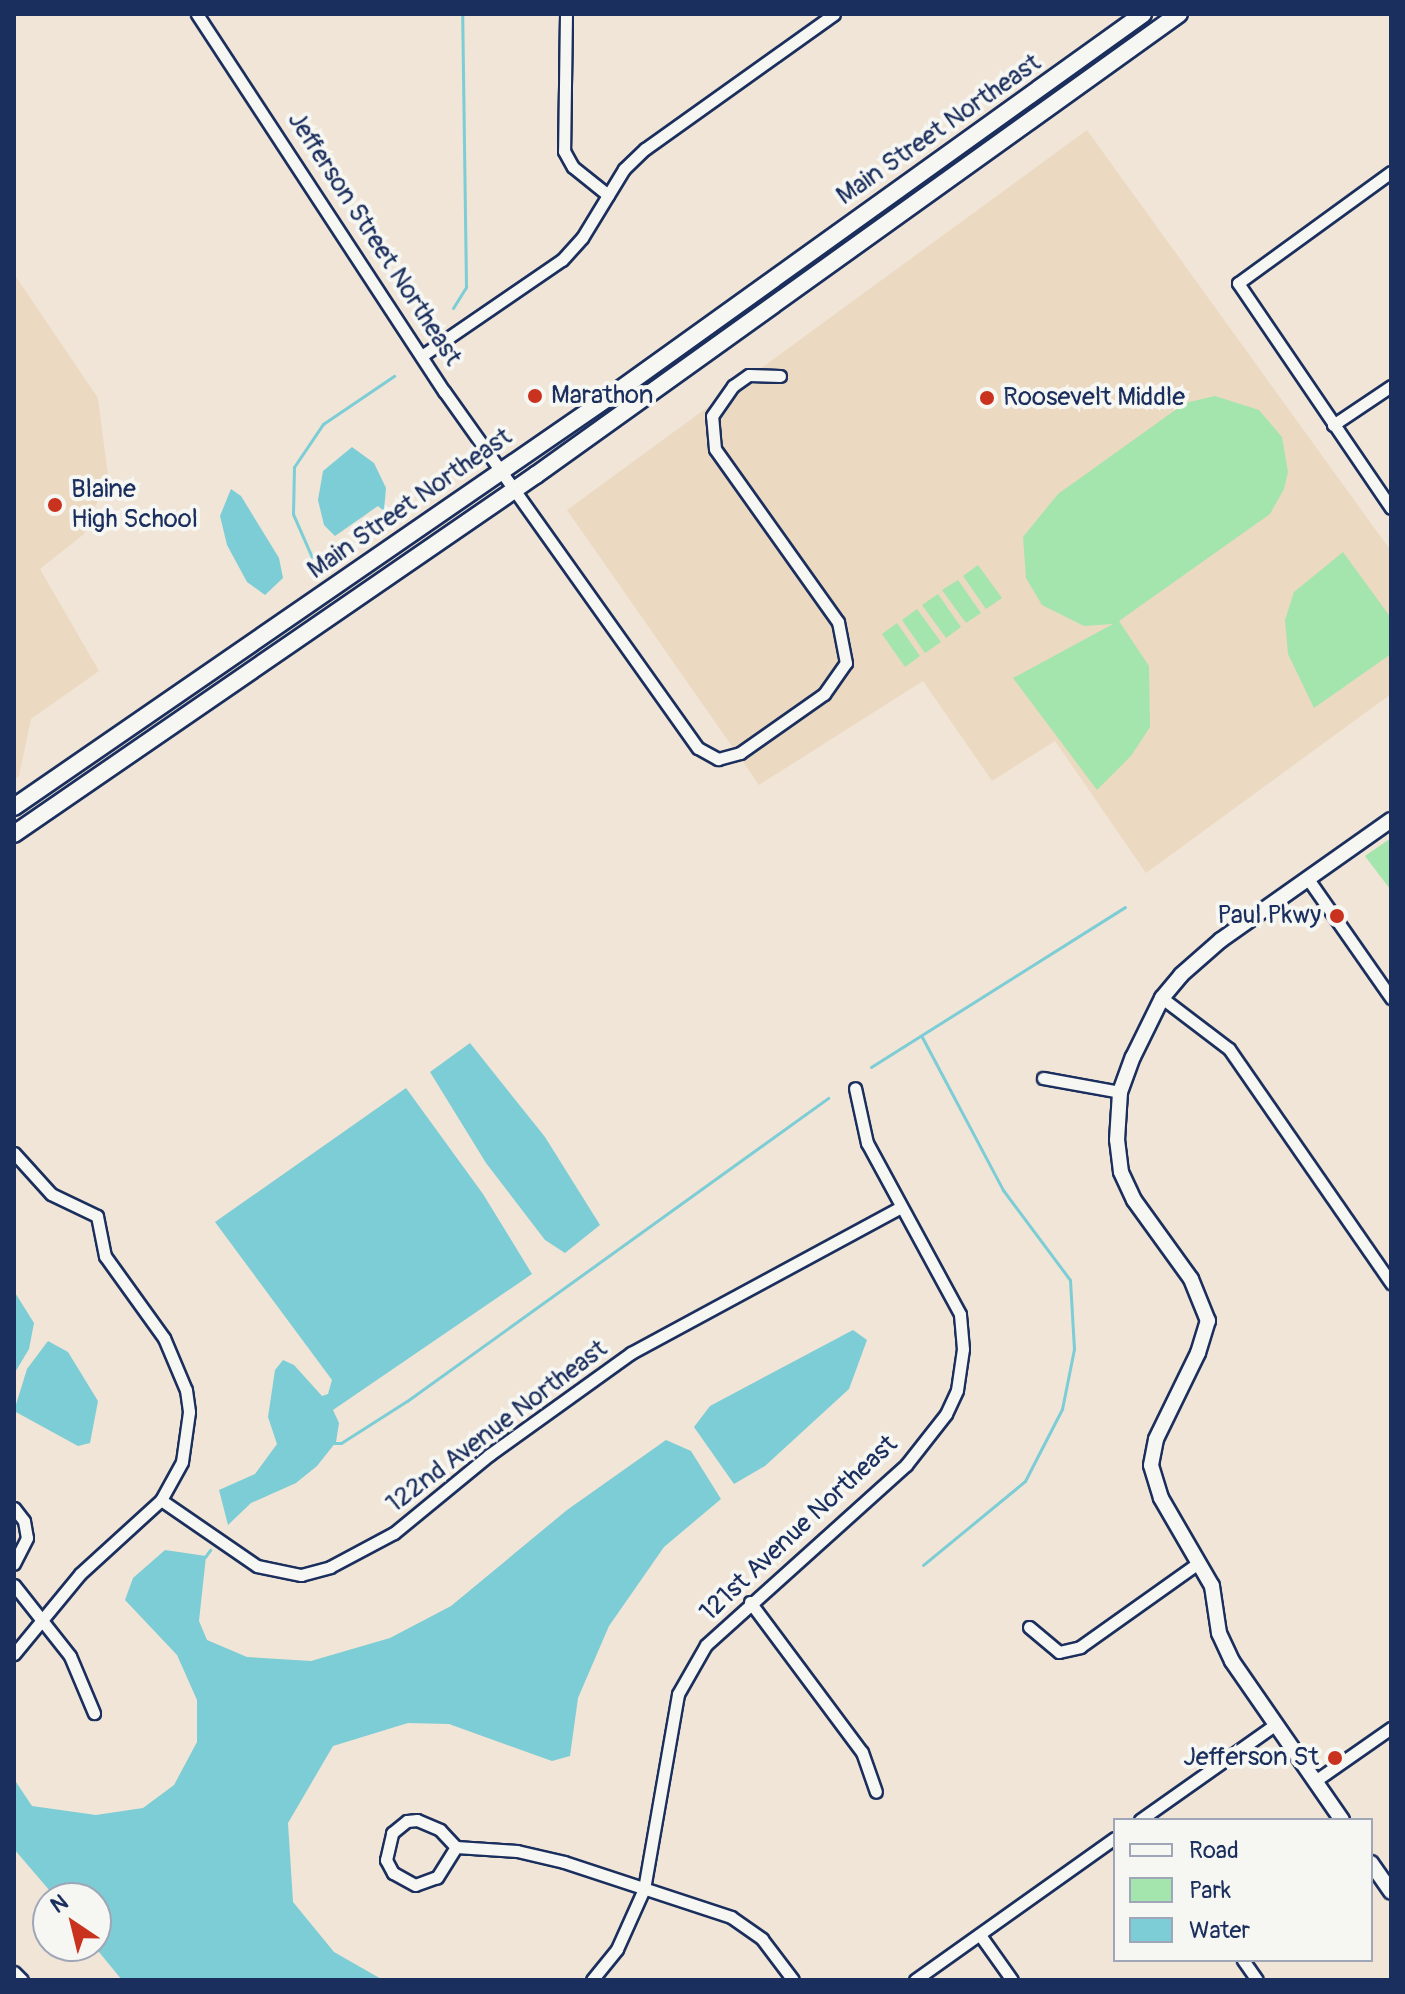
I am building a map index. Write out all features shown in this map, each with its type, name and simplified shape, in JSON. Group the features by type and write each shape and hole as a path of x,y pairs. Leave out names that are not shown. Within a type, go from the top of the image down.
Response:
{"main road":[{"name":"Main Street Northeast","path":"14,807 501,470 1124,20 1143,14"},
{"name":"Main Street Northeast","path":"14,834 514,489 1179,14"}],"street":[{"name":"Jefferson Street Northeast","path":"197,14 514,489 698,748 718,759 740,753 824,694 846,663 838,622 715,449 712,416 733,386 749,375 780,376"},
{"path":"566,14 564,151 573,167 608,195"},
{"path":"423,355 562,260 645,149 834,14"},
{"path":"1391,172 1238,283 1391,508"},
{"path":"1333,425 1391,386"},
{"path":"1341,1818 1225,1647 1212,1586 1161,1498 1151,1465 1156,1439 1198,1353 1208,1321 1191,1279 1134,1200 1121,1172 1117,1140 1120,1092 1144,1028 1162,998 1221,940 1391,820"},
{"path":"1308,879 1391,998"},
{"path":"1162,998 1229,1049 1391,1283"},
{"path":"1043,1078 1120,1092"},
{"path":"855,1088 867,1143 901,1207"},
{"path":"14,1153 51,1194 97,1216 105,1256 177,1364 186,1390 186,1439 182,1462 161,1500 80,1574 14,1654"},
{"name":"122nd Avenue Northeast","path":"161,1500 257,1566 301,1575 330,1567 394,1533 489,1455 631,1353 901,1207"},
{"name":"121st Avenue Northeast","path":"592,1980 617,1949 644,1889 678,1694 706,1645 750,1602 906,1465 946,1414 957,1390 963,1349 960,1314 901,1207"},
{"path":"14,1508 24,1521 27,1538 14,1564"},
{"path":"1029,1627 1059,1652 1080,1647 1198,1563"},
{"path":"14,1585 76,1667 94,1713"},
{"path":"750,1602 862,1752 876,1792"},
{"path":"1145,1818 1276,1724"},
{"path":"1315,1781 1391,1728"},
{"path":"456,1847 437,1877 415,1885 393,1873 386,1860 392,1833 407,1821 430,1823 456,1847 517,1851 644,1889 750,1928 793,1980"},
{"path":"915,1980 1113,1839"},
{"path":"1373,1866 1391,1892"},
{"path":"980,1935 1012,1980"},
{"path":"1244,1962 1257,1980"},
{"path":"14,1972 22,1980"}],"shaded area":[{"path":"1087,130 1391,551 1391,694 1146,873 1055,741 992,781 923,681 759,785 567,510"},
{"name":"Blaine High School","path":"14,274 98,398 108,476 84,534 40,569 99,671 31,719 19,776 14,780"}],"green space":[{"path":"1215,396 1259,410 1282,437 1288,472 1284,489 1270,514 1119,621 1149,666 1150,727 1131,756 1097,790 1013,678 1113,624 1084,626 1042,605 1026,578 1023,537 1058,494 1185,403"},
{"path":"1343,552 1391,618 1391,654 1314,708 1288,654 1285,620 1294,592"},
{"path":"978,565 1002,598 986,609 963,576"},
{"path":"958,580 981,613 966,623 942,590"},
{"path":"938,594 961,627 946,638 922,605"},
{"path":"917,609 941,642 925,653 902,620"},
{"path":"897,623 920,656 905,667 882,634"},
{"path":"1391,838 1391,889 1390,889 1365,856"}],"water":[{"path":"352,447 374,463 386,488 384,511 378,506 335,536 324,525 318,500 323,471"},
{"path":"231,489 241,496 279,558 283,578 265,595 247,582 227,545 220,516"},
{"path":"470,1043 545,1137 600,1225 565,1253 545,1240 486,1163 430,1072"},
{"path":"406,1088 483,1194 532,1274 333,1410 339,1423 336,1442 317,1466 296,1483 251,1503 228,1525 219,1490 255,1474 277,1444 268,1417 275,1370 283,1360 294,1365 322,1396 328,1394 332,1380 215,1222"},
{"path":"14,1291 34,1323 29,1349 14,1374"},
{"path":"853,1330 867,1340 849,1389 765,1466 734,1484 694,1427 710,1406"},
{"path":"48,1341 68,1352 98,1401 90,1443 78,1446 14,1411 27,1369"},
{"path":"666,1440 691,1451 721,1499 664,1547 609,1626 578,1698 570,1756 552,1761 449,1724 408,1723 333,1746 288,1823 293,1902 334,1952 383,1980 122,1980 107,1962 112,1962 112,1882 42,1882 14,1849 14,1779 32,1806 96,1815 143,1808 174,1785 197,1742 197,1700 177,1655 125,1600 133,1578 165,1550 206,1556 199,1621 207,1640 247,1657 311,1661 390,1638 451,1606 567,1510"}],"waterway":[{"path":"453,308 466,287 462,14"},
{"path":"314,562 293,514 294,467 323,424 394,376"},
{"path":"871,1067 1125,907"},
{"path":"922,1037 1003,1190 1070,1280 1074,1349 1062,1409 1025,1481 923,1565"},
{"path":"330,1443 341,1443 407,1401 828,1098"},
{"path":"205,1557 210,1550"}],"place":[{"name":"Marathon","path":"535,396"},
{"name":"Roosevelt Middle","path":"987,398"},
{"name":"Blaine High School","path":"55,505"},
{"name":"Paul Pkwy","path":"1337,916"},
{"name":"Jefferson St","path":"1335,1758"}]}
